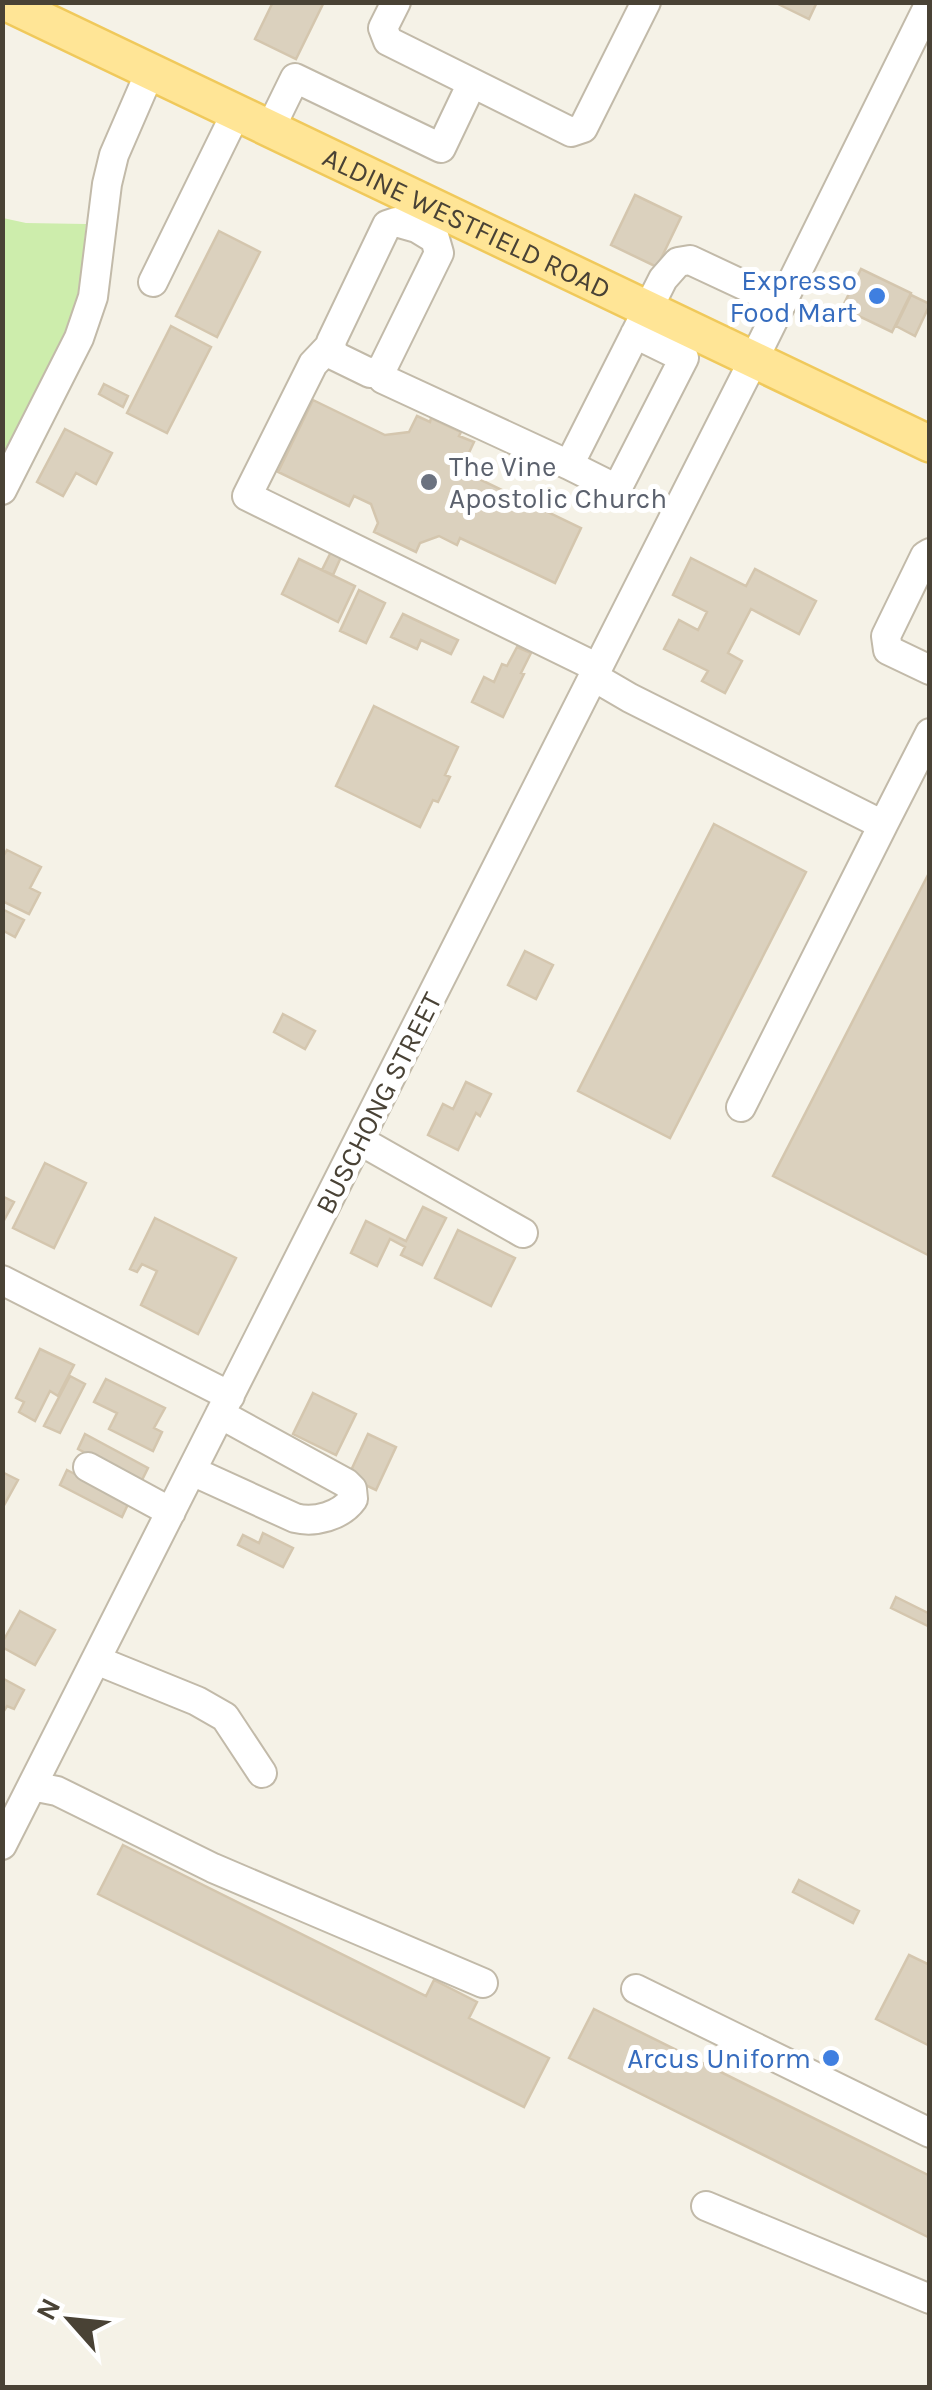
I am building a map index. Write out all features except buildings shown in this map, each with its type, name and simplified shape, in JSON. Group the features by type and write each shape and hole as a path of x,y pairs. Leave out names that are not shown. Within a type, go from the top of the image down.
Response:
{"main road":[{"name":"ALDINE WESTFIELD ROAD","path":"5,2 270,130 422,216 641,322 754,361 930,444"}],"street":[{"path":"396,2 383,28 388,41 571,132 583,128 646,2"},
{"name":"BUSCHONG STREET","path":"2,1846 754,361 930,3"},
{"path":"2,490 79,338 93,297 106,184 114,155 150,72"},
{"path":"270,130 294,78 441,148 472,83"},
{"path":"153,282 236,113"},
{"path":"422,216 439,254 382,369 370,373 334,355 330,342 387,225 422,216"},
{"path":"569,464 670,268 690,260 782,303"},
{"path":"376,371 383,378 617,489 684,358 641,322"},
{"path":"332,345 313,364 248,496 596,672 630,698 884,825"},
{"path":"930,553 925,556 886,636 888,650 930,670"},
{"path":"741,1108 930,733"},
{"path":"360,1140 523,1234"},
{"path":"7,1292 225,1405 346,1483 352,1489 353,1499 347,1507 307,1521 192,1470"},
{"path":"88,1467 170,1512"},
{"path":"96,1660 197,1701 225,1717 262,1773"},
{"path":"32,1786 57,1790 213,1868 483,1984"},
{"path":"636,1989 930,2132"},
{"path":"706,2206 930,2300"}],"green space":[{"path":"3,218 26,223 86,224 79,296 65,341 3,466"}],"place":[{"name":"Expresso Food Mart","path":"877,296"},
{"name":"The Vine Apostolic Church","path":"429,482"},
{"name":"Arcus Uniform","path":"831,2058"}]}
